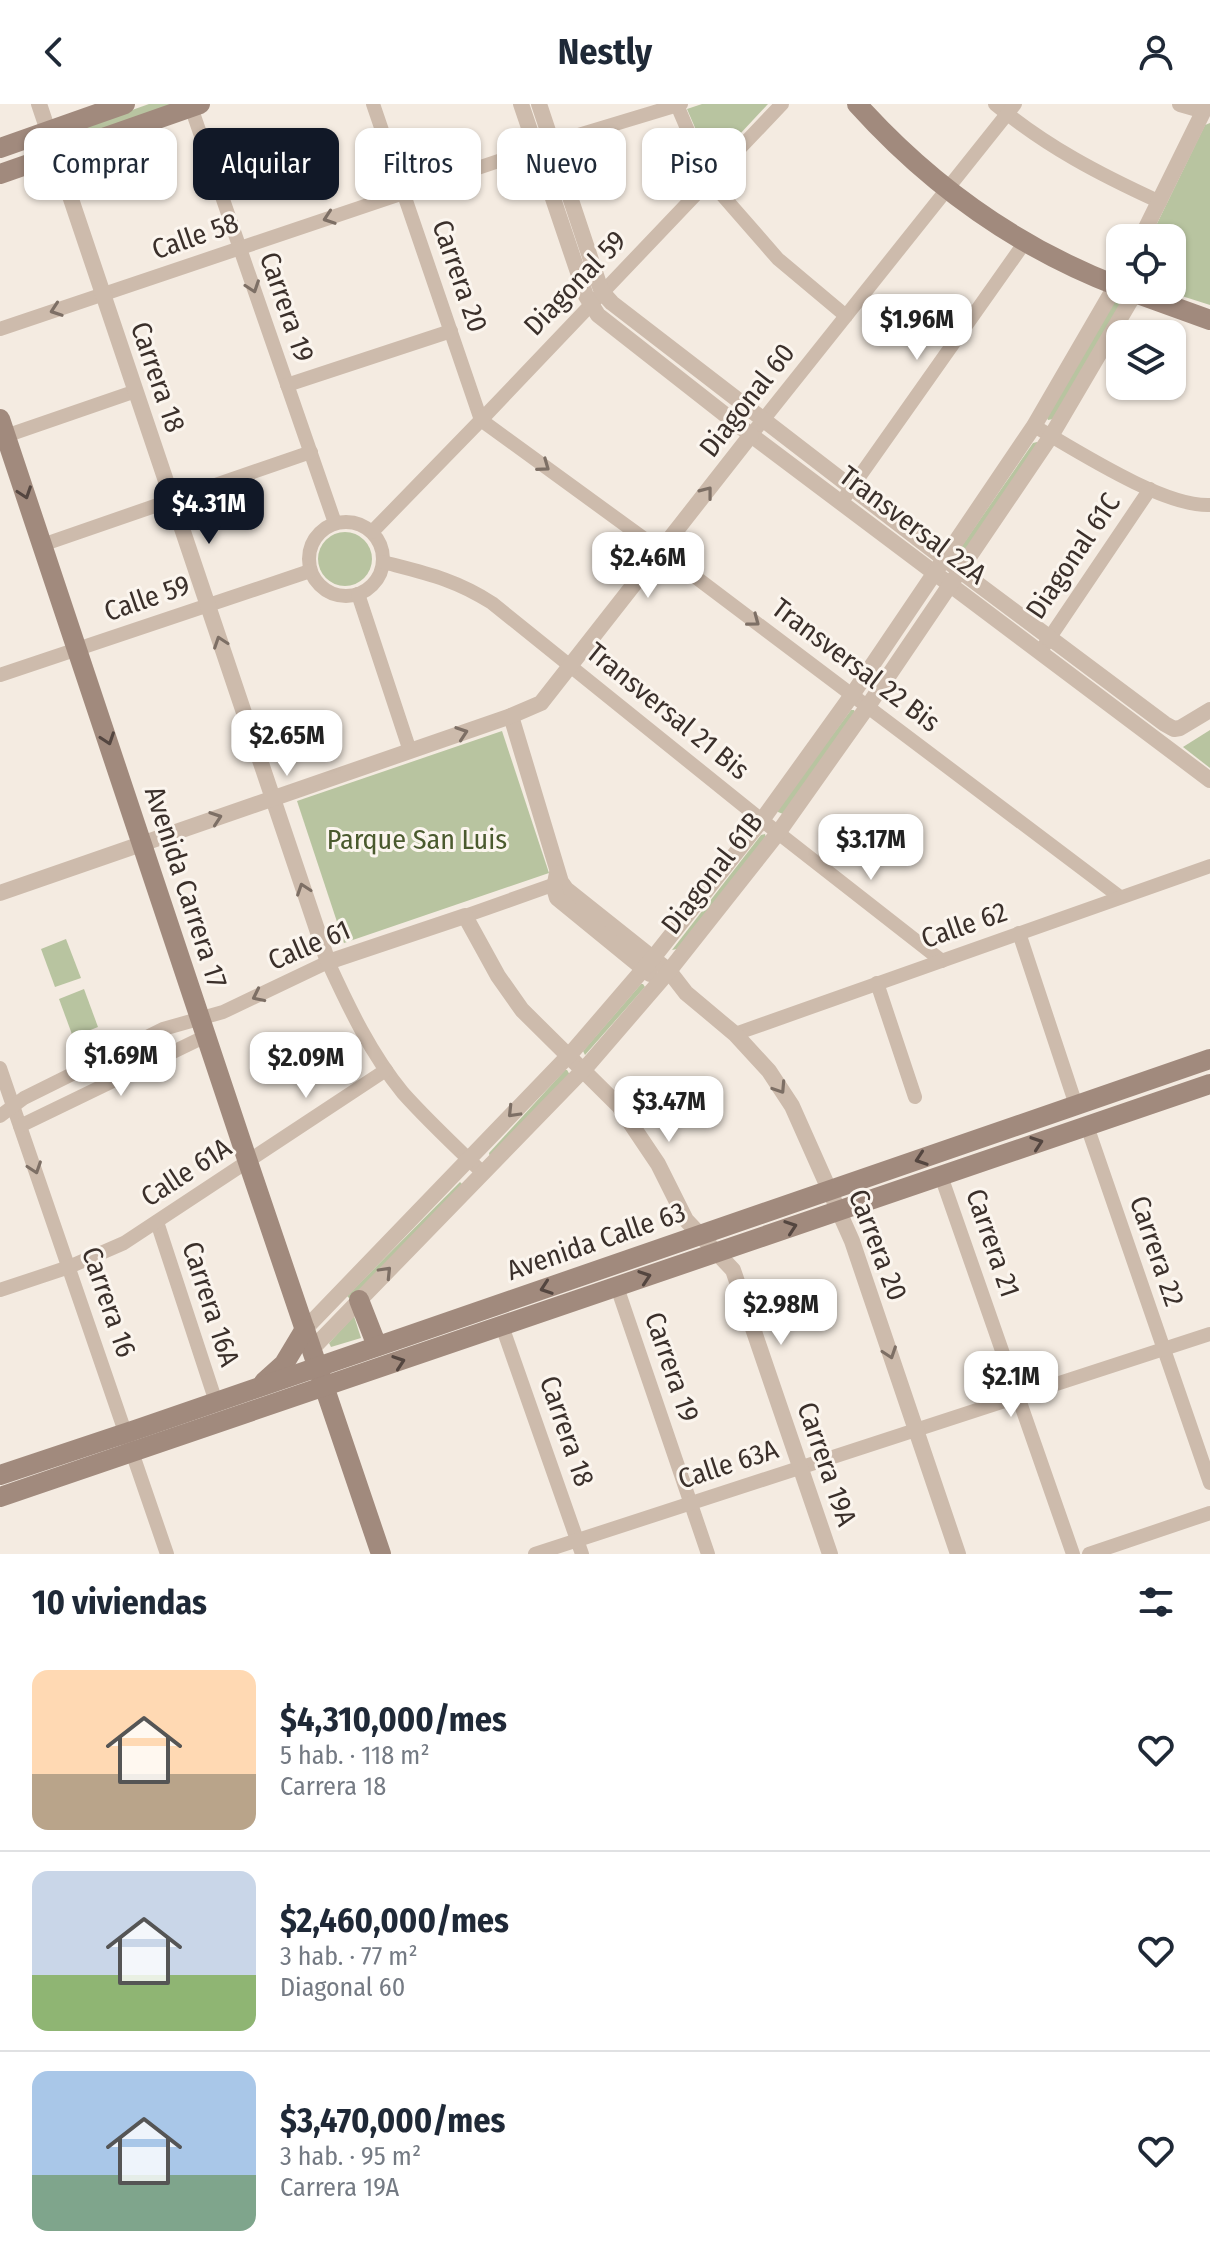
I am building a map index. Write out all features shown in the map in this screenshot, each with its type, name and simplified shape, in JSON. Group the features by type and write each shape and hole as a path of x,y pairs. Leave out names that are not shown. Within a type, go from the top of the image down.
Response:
{"main road":[{"path":"57,128 125,104"},
{"path":"857,104 912,160 947,189 1025,242 1106,280"},
{"path":"131,128 195,106"},
{"path":"0,148 24,140"},
{"path":"0,174 24,165"},
{"path":"1168,304 1210,320"},
{"name":"Avenida Carrera 17","path":"2,431 381,1554"},
{"name":"Avenida Calle 63","path":"0,1497 130,1443 216,1402 254,1389 315,1358 377,1346 1210,1059"},
{"name":"Avenida Calle 63","path":"0,1475 130,1443 326,1387 1210,1084"},
{"path":"359,1300 377,1346"},
{"path":"254,1389 284,1364 305,1329"}],"street":[{"name":"Carrera 18","path":"39,104 47,128"},
{"name":"Carrera 20","path":"373,104 381,128"},
{"path":"521,104 529,128"},
{"path":"539,104 547,128"},
{"name":"Diagonal 59","path":"746,141 782,104"},
{"path":"995,104 1011,109 1078,163 1160,202"},
{"path":"1180,104 1194,108 1206,106"},
{"name":"Calle 58","path":"602,128 679,105"},
{"path":"679,105 688,128"},
{"name":"Carrera 19","path":"195,106 240,248 335,523"},
{"path":"1148,224 1206,106"},
{"name":"Diagonal 60","path":"0,893 541,703 1011,109"},
{"name":"Carrera 18","path":"71,200 328,962 364,1035 386,1070 420,1111 483,1173"},
{"name":"Calle 58","path":"0,329 383,200"},
{"name":"Carrera 20","path":"406,200 481,420"},
{"path":"554,200 590,305"},
{"path":"571,200 602,292"},
{"name":"Diagonal 59","path":"372,532 690,200"},
{"path":"726,200 778,259 846,316"},
{"path":"841,503 1025,242"},
{"name":"Transversal 22A","path":"602,292 621,311 1165,724 1174,729 1187,725 1210,710"},
{"name":"Diagonal 61B","path":"305,1329 567,1056 648,964 762,820 852,695 1113,304"},
{"name":"Diagonal 61B","path":"315,1358 359,1300 583,1070 664,977 778,833 1051,436 1116,304"},
{"name":"Transversal 22A","path":"590,305 607,323 751,435 1210,780"},
{"path":"287,385 451,331"},
{"path":"2,431 136,391"},
{"name":"Transversal 22 Bis","path":"481,420 661,551 1120,897"},
{"path":"1034,426 1150,489 1177,500 1210,505"},
{"path":"42,545 311,452"},
{"name":"Diagonal 61C","path":"1040,652 1150,489"},
{"path":"335,523 355,523 372,532 381,546 383,562 378,578 366,591 358,594 341,596 326,591 310,571 311,546 321,532 335,523"},
{"name":"Transversal 21 Bis","path":"383,562 446,578 492,603 942,961"},
{"name":"Calle 59","path":"0,675 310,571"},
{"path":"358,594 410,751"},
{"path":"511,716 558,879"},
{"name":"Calle 62","path":"741,1032 1210,866"},
{"name":"Carrera 20","path":"558,879 648,964 741,1032 792,1106 852,1241 958,1554"},
{"name":"Calle 61","path":"20,1126 203,1027 223,1012 328,962 465,916 558,879"},
{"name":"Carrera 19A","path":"465,916 498,976 522,1010 619,1106 658,1164 681,1213 735,1274 830,1554"},
{"path":"1019,933 1076,1105"},
{"path":"877,983 915,1097"},
{"name":"Calle 61","path":"0,1116 39,1090 163,1029 203,1027"},
{"name":"Carrera 16","path":"0,1068 167,1554"},
{"name":"Calle 61A","path":"0,1290 69,1267 124,1243 386,1070"},
{"name":"Carrera 22","path":"1087,1126 1210,1483"},
{"name":"Carrera 21","path":"941,1176 1073,1554"},
{"name":"Carrera 16A","path":"157,1222 216,1402"},
{"name":"Carrera 19","path":"617,1287 708,1554"},
{"name":"Carrera 18","path":"502,1326 580,1547"},
{"name":"Calle 63A","path":"535,1554 580,1547 692,1503 1210,1334"},
{"path":"1089,1554 1210,1513"}],"green space":[{"path":"149,104 174,104 105,128 81,128"},
{"path":"702,104 768,104 746,128 695,128 687,109"},
{"path":"1210,123 1210,305 1186,297 1186,224 1157,224 1205,125"},
{"path":"1112,304 1124,304 1114,320 1106,320 1106,333 1053,419 1048,420 1046,416"},
{"path":"1037,442 1038,445 966,551 961,553 961,547 1033,443"},
{"path":"345,532 364,540 372,559 364,578 345,586 326,578 318,559 326,540"},
{"path":"851,710 855,712 783,814 778,812 777,809"},
{"path":"1210,730 1210,768 1183,747"},
{"name":"Parque San Luis","path":"502,731 549,873 344,943 297,801"},
{"path":"765,834 766,838 677,949 672,950 761,835"},
{"path":"66,939 81,978 55,987 41,949"},
{"path":"641,984 645,987 585,1055 583,1051"},
{"path":"84,989 98,1027 73,1037 59,999"},
{"path":"565,1070 570,1075 490,1158 489,1153"},
{"path":"460,1182 463,1185 351,1300 347,1296"},
{"path":"354,1316 361,1338 331,1347 329,1343"}]}
